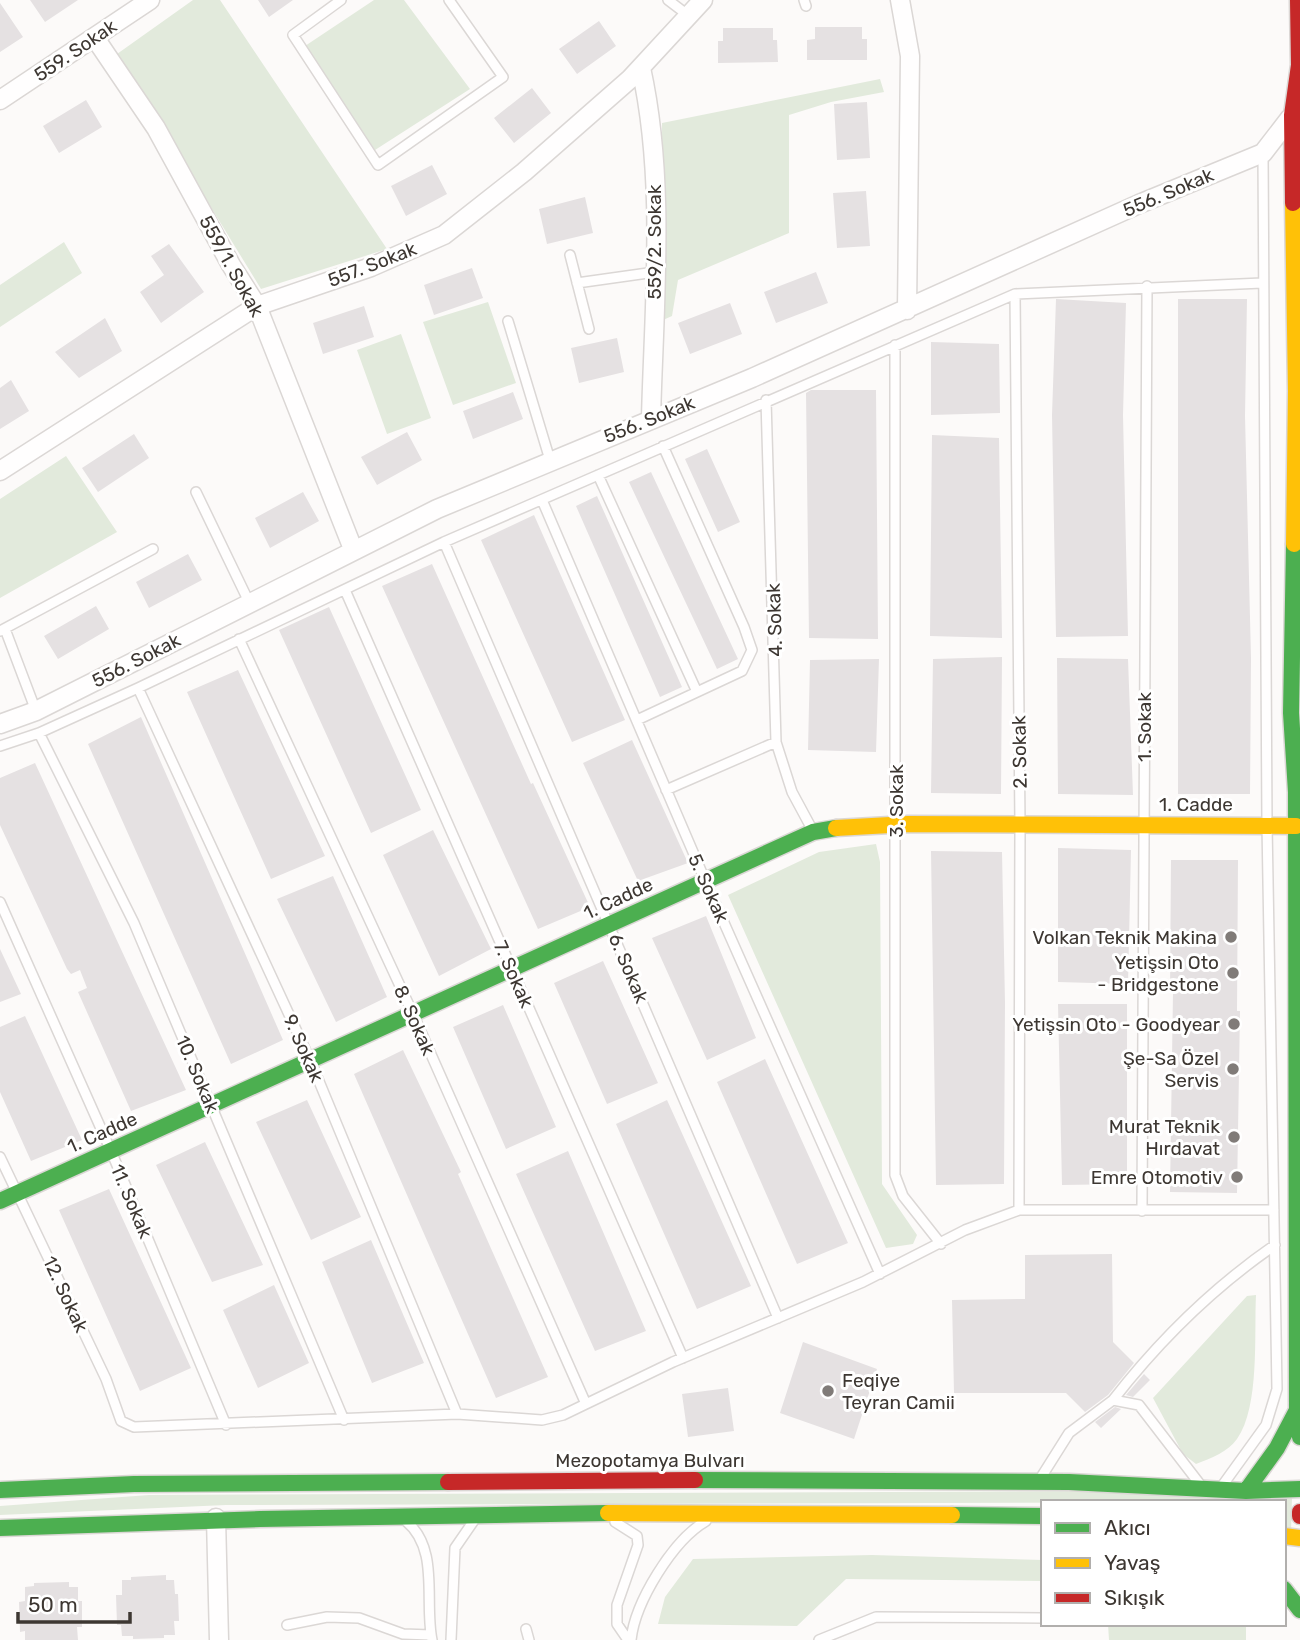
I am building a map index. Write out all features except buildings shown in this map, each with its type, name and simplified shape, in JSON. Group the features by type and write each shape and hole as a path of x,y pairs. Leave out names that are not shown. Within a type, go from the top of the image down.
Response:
{"main road":[{"path":"1298,0 1298,65"},
{"path":"1300,46 1292,115 1296,391 1291,713 1296,826 1300,1437"},
{"path":"1296,391 1300,441"},
{"name":"1. Cadde","path":"0,1200 414,1016 813,832 858,824 897,822 1296,826"},
{"path":"1246,1491 1298,1413"},
{"name":"Mezopotamya Bulvarı","path":"0,1490 134,1484 595,1480 1038,1482 1246,1491 1300,1489"},
{"path":"0,1528 216,1518 399,1515 1041,1516"},
{"path":"1286,1592 1300,1610"}],"street":[{"name":"559. Sokak","path":"0,100 150,0"},
{"name":"557. Sokak","path":"0,471 257,306 370,267 444,235 524,172 640,68 704,0"},
{"path":"900,0 904,6 910,56 907,310"},
{"name":"559/1. Sokak","path":"94,38 156,128 257,306 354,549"},
{"name":"559/2. Sokak","path":"640,68 652,116 655,272 651,418"},
{"path":"1263,153 1292,115"},
{"name":"556. Sokak","path":"0,724 36,711 354,549 550,460 907,310 1139,204 1263,153"},
{"path":"216,1518 219,1640"}],"lane":[{"path":"341,0 293,35 378,165 503,77 449,0"},
{"path":"668,0 689,16"},
{"path":"1113,1400 1139,1405 1212,1490 1266,1424 1276,1389 1267,825 1263,153"},
{"path":"570,255 589,329"},
{"path":"577,283 655,272"},
{"path":"0,746 39,733 138,688 444,542 1015,293 1262,282"},
{"name":"1. Sokak","path":"1142,1211 1146,286"},
{"name":"2. Sokak","path":"1015,293 1020,825 1019,1210"},
{"path":"508,321 550,460"},
{"name":"3. Sokak","path":"895,345 895,1174 903,1196 941,1244"},
{"name":"4. Sokak","path":"766,400 776,742 792,792 813,832"},
{"path":"636,720 742,671 752,650 663,446"},
{"path":"598,475 697,692"},
{"path":"196,492 249,602"},
{"name":"5. Sokak","path":"542,500 705,880 880,1274"},
{"name":"6. Sokak","path":"444,542 778,1318"},
{"path":"36,711 2,630 153,549"},
{"name":"7. Sokak","path":"345,590 683,1358"},
{"name":"8. Sokak","path":"239,639 414,1016 586,1404"},
{"name":"9. Sokak","path":"138,688 311,1062 457,1414"},
{"name":"10. Sokak","path":"39,733 134,923 344,1420"},
{"path":"666,790 776,742"},
{"name":"11. Sokak","path":"0,902 111,1151 226,1425"},
{"name":"12. Sokak","path":"0,1157 106,1379 121,1421 134,1427 226,1425"},
{"path":"226,1425 457,1414 542,1420 586,1404 683,1358 880,1274 965,1230 1019,1210 1274,1210"},
{"path":"1038,1482 1069,1433 1113,1400 1164,1342 1231,1275 1275,1245"},
{"path":"287,1625 327,1617 359,1618 403,1634 432,1638 425,1545 415,1529 399,1515"},
{"path":"451,1640 455,1548 478,1515"},
{"path":"600,1515 637,1536 638,1545 617,1605 617,1624 629,1640"},
{"path":"629,1640 639,1609 678,1544 692,1529 715,1515"},
{"path":"819,1640 876,1617 1041,1618"},
{"path":"526,1629 529,1640"}],"shaded area":[{"path":"193,0 220,0 387,249 261,289 117,54"},
{"path":"374,0 404,0 470,89 375,150 305,46"},
{"path":"880,79 884,92 831,102 789,115 789,233 678,280 672,316 663,320 662,123"},
{"path":"64,242 82,273 0,327 0,285"},
{"path":"488,302 516,383 453,405 423,322"},
{"path":"401,334 431,418 387,434 357,350"},
{"path":"66,456 117,532 0,598 0,499"},
{"path":"876,844 880,862 882,1184 917,1235 913,1244 886,1248 728,895 819,852"},
{"path":"1256,1295 1253,1389 1244,1425 1229,1448 1196,1464 1183,1454 1153,1398 1247,1296"},
{"path":"1108,1491 1292,1498 1291,1532 1286,1530 1286,1500 226,1505 0,1515 0,1506 149,1495"},
{"path":"872,1555 1041,1560 1041,1581 846,1579 797,1626 658,1624 665,1597 693,1559"},
{"path":"1108,1626 1246,1626 1246,1640 1109,1640"}],"traffic: fast":[{"path":"1294,544 1291,713 1296,792 1297,1410 1300,1437"},
{"path":"0,1201 813,832 836,828"},
{"path":"1246,1491 1277,1448 1297,1410"},
{"path":"695,1480 1069,1482 1246,1491 1300,1489"},
{"path":"0,1490 134,1484 448,1482"},
{"path":"0,1528 260,1519 608,1513"},
{"path":"952,1515 1041,1516"},
{"path":"1286,1592 1300,1610"}],"traffic: slow":[{"path":"1293,203 1296,391 1294,544"},
{"path":"836,828 908,824 1296,826"},
{"path":"608,1513 952,1515"},
{"path":"1286,1536 1300,1538"}],"traffic: jam":[{"path":"1293,203 1292,115 1299,65 1298,0"},
{"path":"448,1482 695,1480"}],"place":[{"name":"Volkan Teknik Makina","path":"1231,937"},
{"name":"Yetişsin Oto - Bridgestone","path":"1233,973"},
{"name":"Yetişsin Oto - Goodyear","path":"1234,1024"},
{"name":"Şe-Sa Özel Servis","path":"1233,1069"},
{"name":"Murat Teknik Hırdavat","path":"1234,1137"},
{"name":"Emre Otomotiv","path":"1237,1177"},
{"name":"Feqiye Teyran Camii","path":"828,1391"}]}
